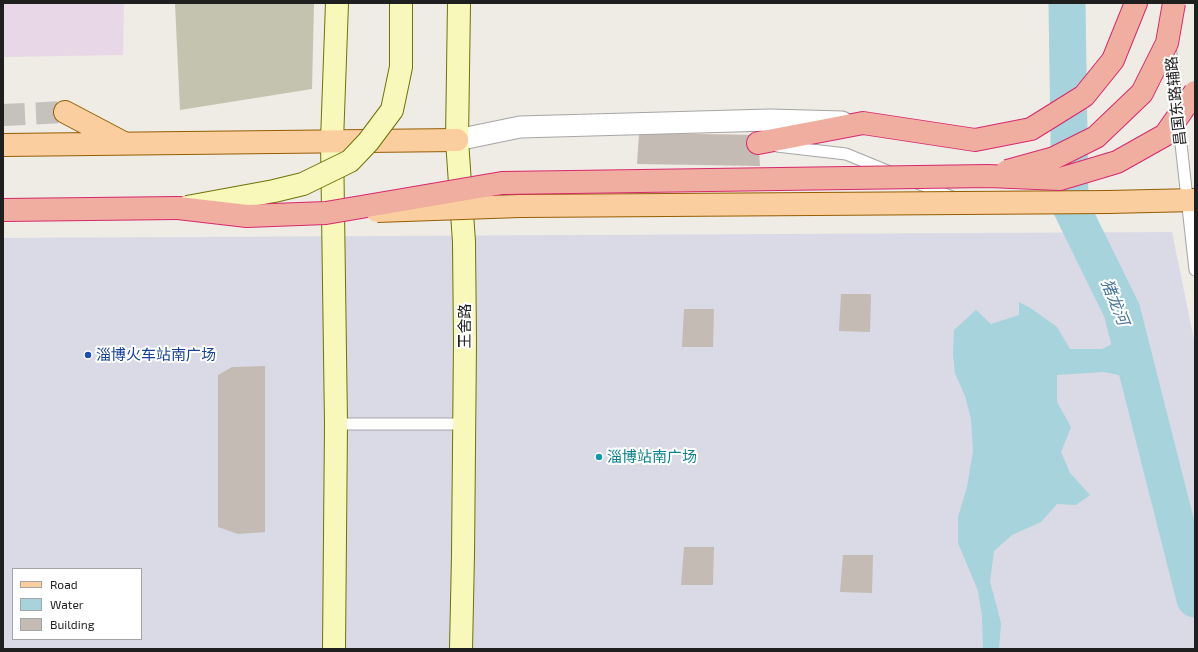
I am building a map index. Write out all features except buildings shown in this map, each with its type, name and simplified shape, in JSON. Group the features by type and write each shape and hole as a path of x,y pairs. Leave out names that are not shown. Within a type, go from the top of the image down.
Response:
{"highway":[{"path":"758,143 863,122 975,140 1031,129 1084,96 1113,60 1136,3"},
{"path":"988,176 1054,158 1096,137 1142,93 1167,43 1174,3"},
{"path":"3,210 178,208 247,216 326,213 502,183 988,176 1060,179 1117,162 1165,135 1195,92"}],"main road":[{"path":"334,649 336,424 332,141 337,3"},
{"path":"178,208 274,191 304,184 350,161 368,142 392,110 401,67 401,3"},
{"name":"王舍路","path":"459,3 457,140 464,242 463,562 461,649"},
{"path":"65,112 123,143"},
{"path":"3,145 457,140"},
{"path":"326,213 520,206 1108,202 1191,200"}],"street":[{"path":"457,140 520,127 770,120 863,122"}],"lane":[{"name":"昌国东路辅路","path":"1165,3 1191,200 1195,270"},
{"path":"758,143 846,154 968,203"},
{"path":"336,424 464,424"}],"shaded area":[{"path":"3,3 124,3 123,55 3,57"},
{"path":"175,3 314,3 312,89 180,110"},
{"name":"淄博站南广场","path":"1172,232 1195,345 1195,649 3,649 3,238"}],"water":[{"path":"1019,302 1032,309 1057,327 1070,349 1102,349 1118,341 1127,330 1142,390 1128,377 1104,372 1057,375 1057,402 1071,427 1061,452 1070,473 1090,495 1076,505 1057,504 1041,522 1012,535 994,551 990,582 1001,624 999,648 983,649 982,616 978,591 958,543 958,517 967,487 973,451 971,419 965,396 955,373 953,354 954,330 976,310 991,324 1019,315"}],"waterway":[{"name":"猪龙河","path":"1067,3 1070,205 1122,311 1195,599"}],"tunnel":[{"path":"3,115 65,112"}],"place":[{"name":"淄博火车站南广场","path":"88,355"},
{"name":"淄博站南广场","path":"599,457"}]}
